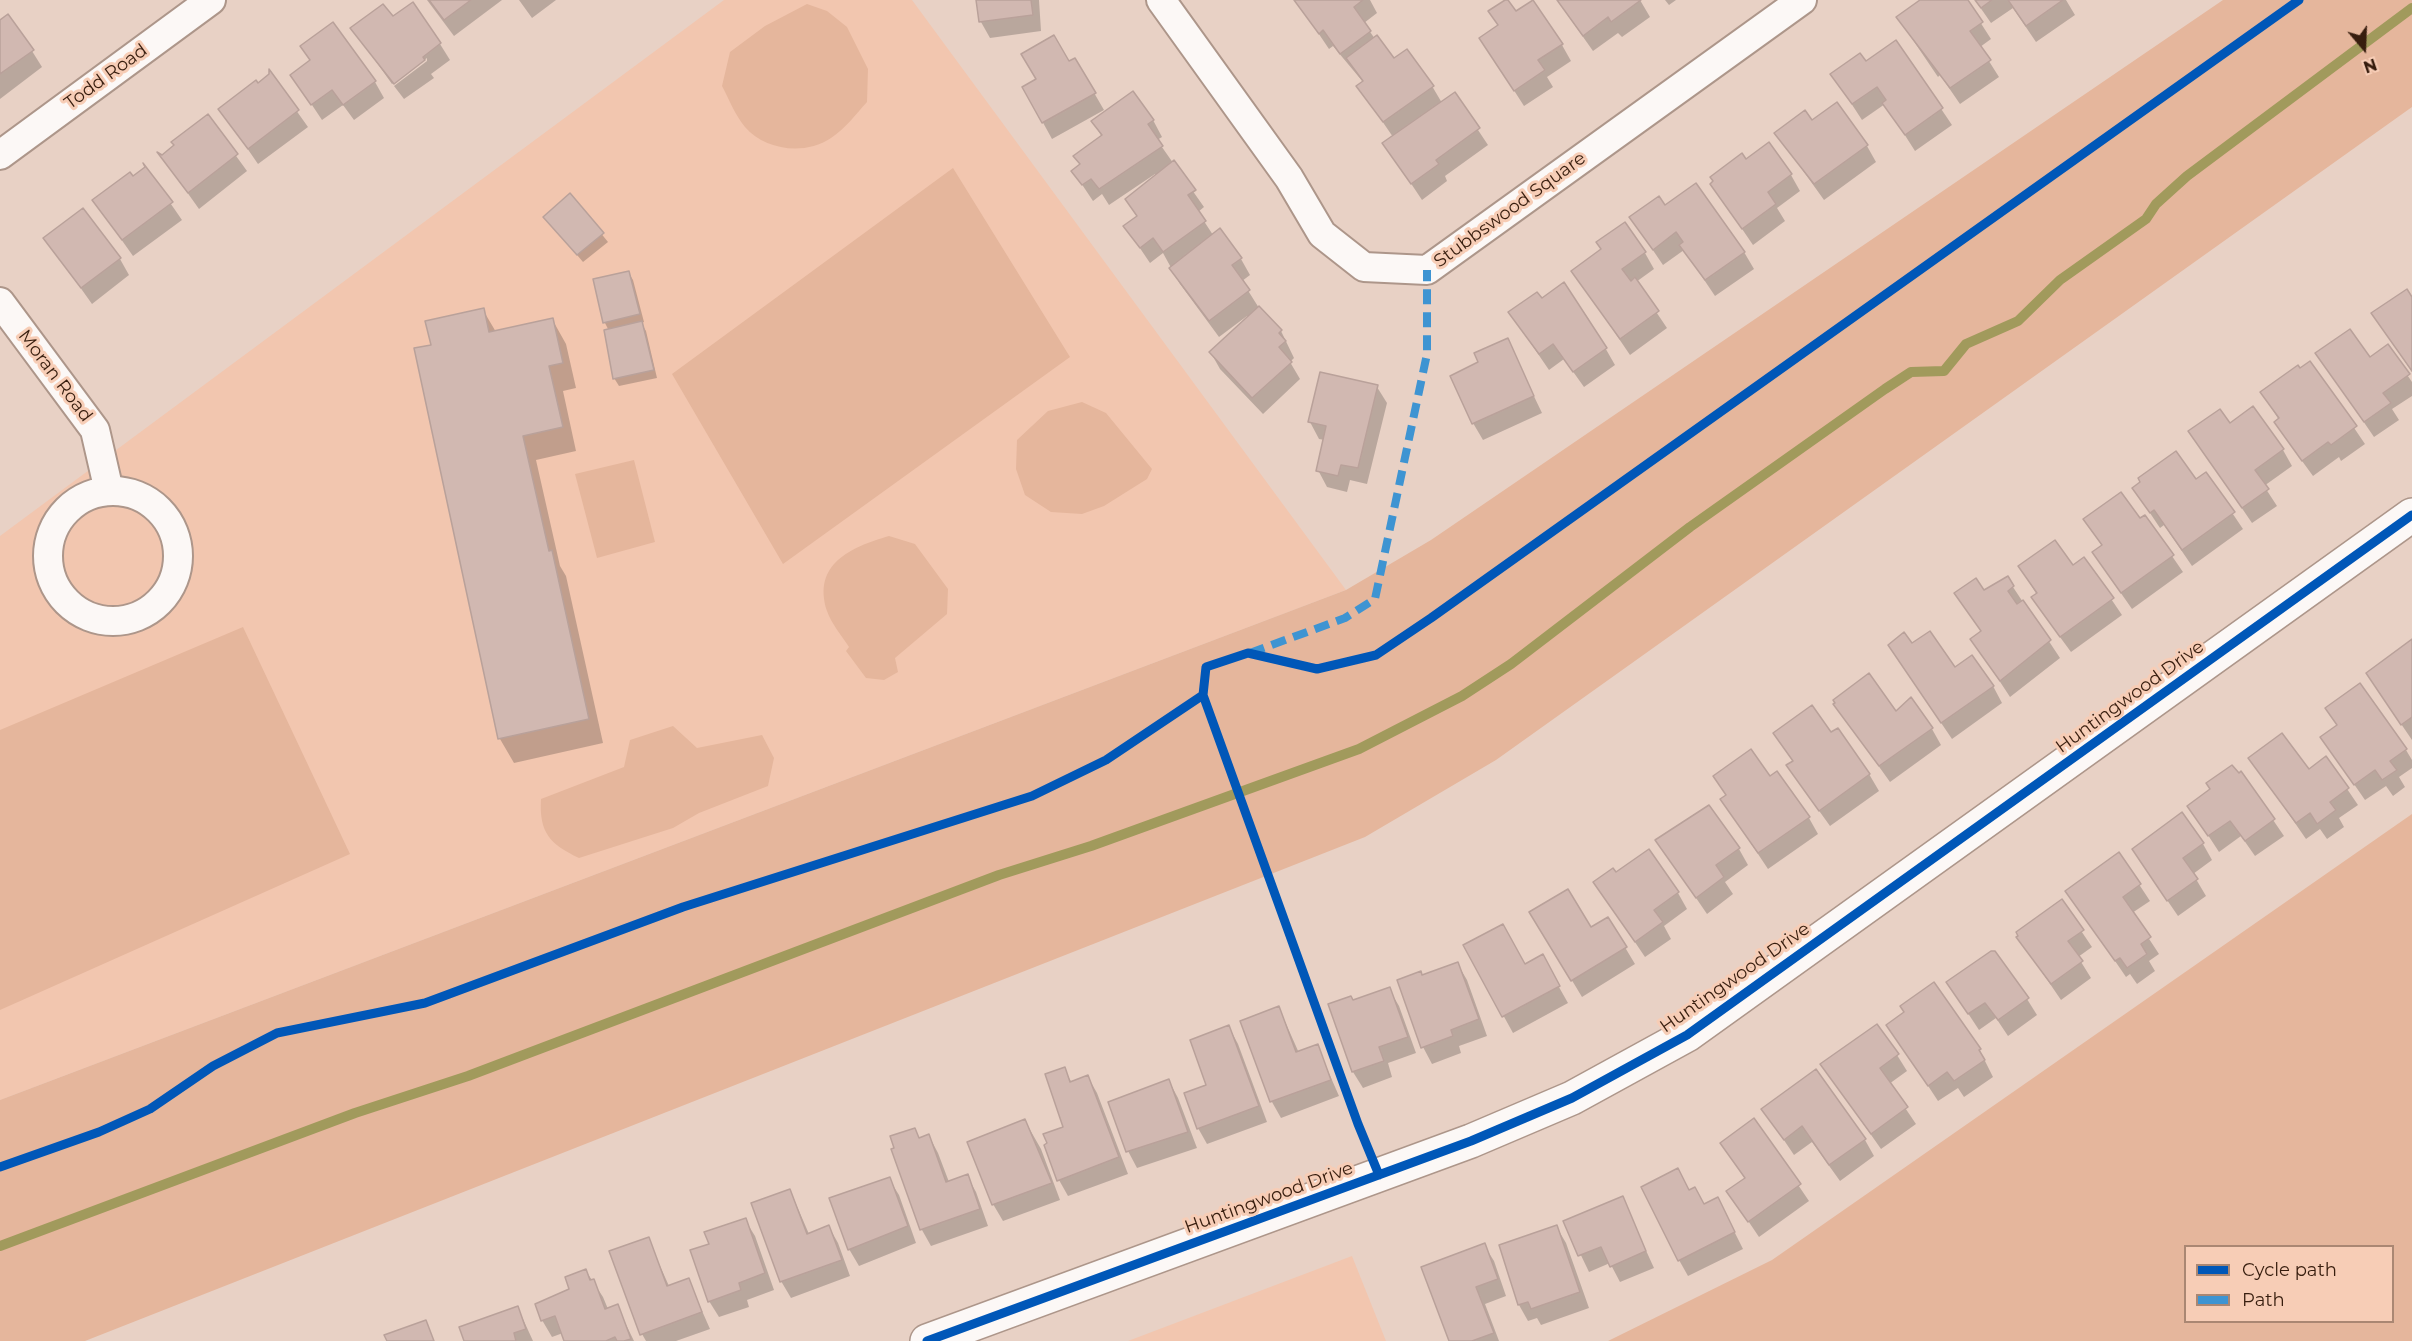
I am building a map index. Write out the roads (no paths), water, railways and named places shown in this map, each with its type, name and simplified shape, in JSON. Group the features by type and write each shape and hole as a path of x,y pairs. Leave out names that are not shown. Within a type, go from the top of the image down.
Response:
{"street":[{"name":"Todd Road","path":"0,155 211,0"},
{"name":"Stubbswood Square","path":"1161,0 1289,178 1322,234 1364,267 1426,270 1802,0"},
{"name":"Moran Road","path":"0,302 95,430 109,490"},
{"path":"109,490 129,492 146,500 161,511 172,526 178,543 179,562 175,580 156,606 128,621 96,621 68,606 51,580 47,560 49,539 57,520 71,505 88,495 109,490"},
{"name":"Huntingwood Drive","path":"927,1341 1471,1141 1572,1098 1687,1035 2412,515"}],"waterway":[{"path":"0,1246 355,1113 468,1076 999,875 1091,846 1359,749 1462,696 1511,664 1690,527 1911,372 1944,371 1966,344 2018,321 2060,280 2146,219 2156,204 2187,176 2412,8"}]}
